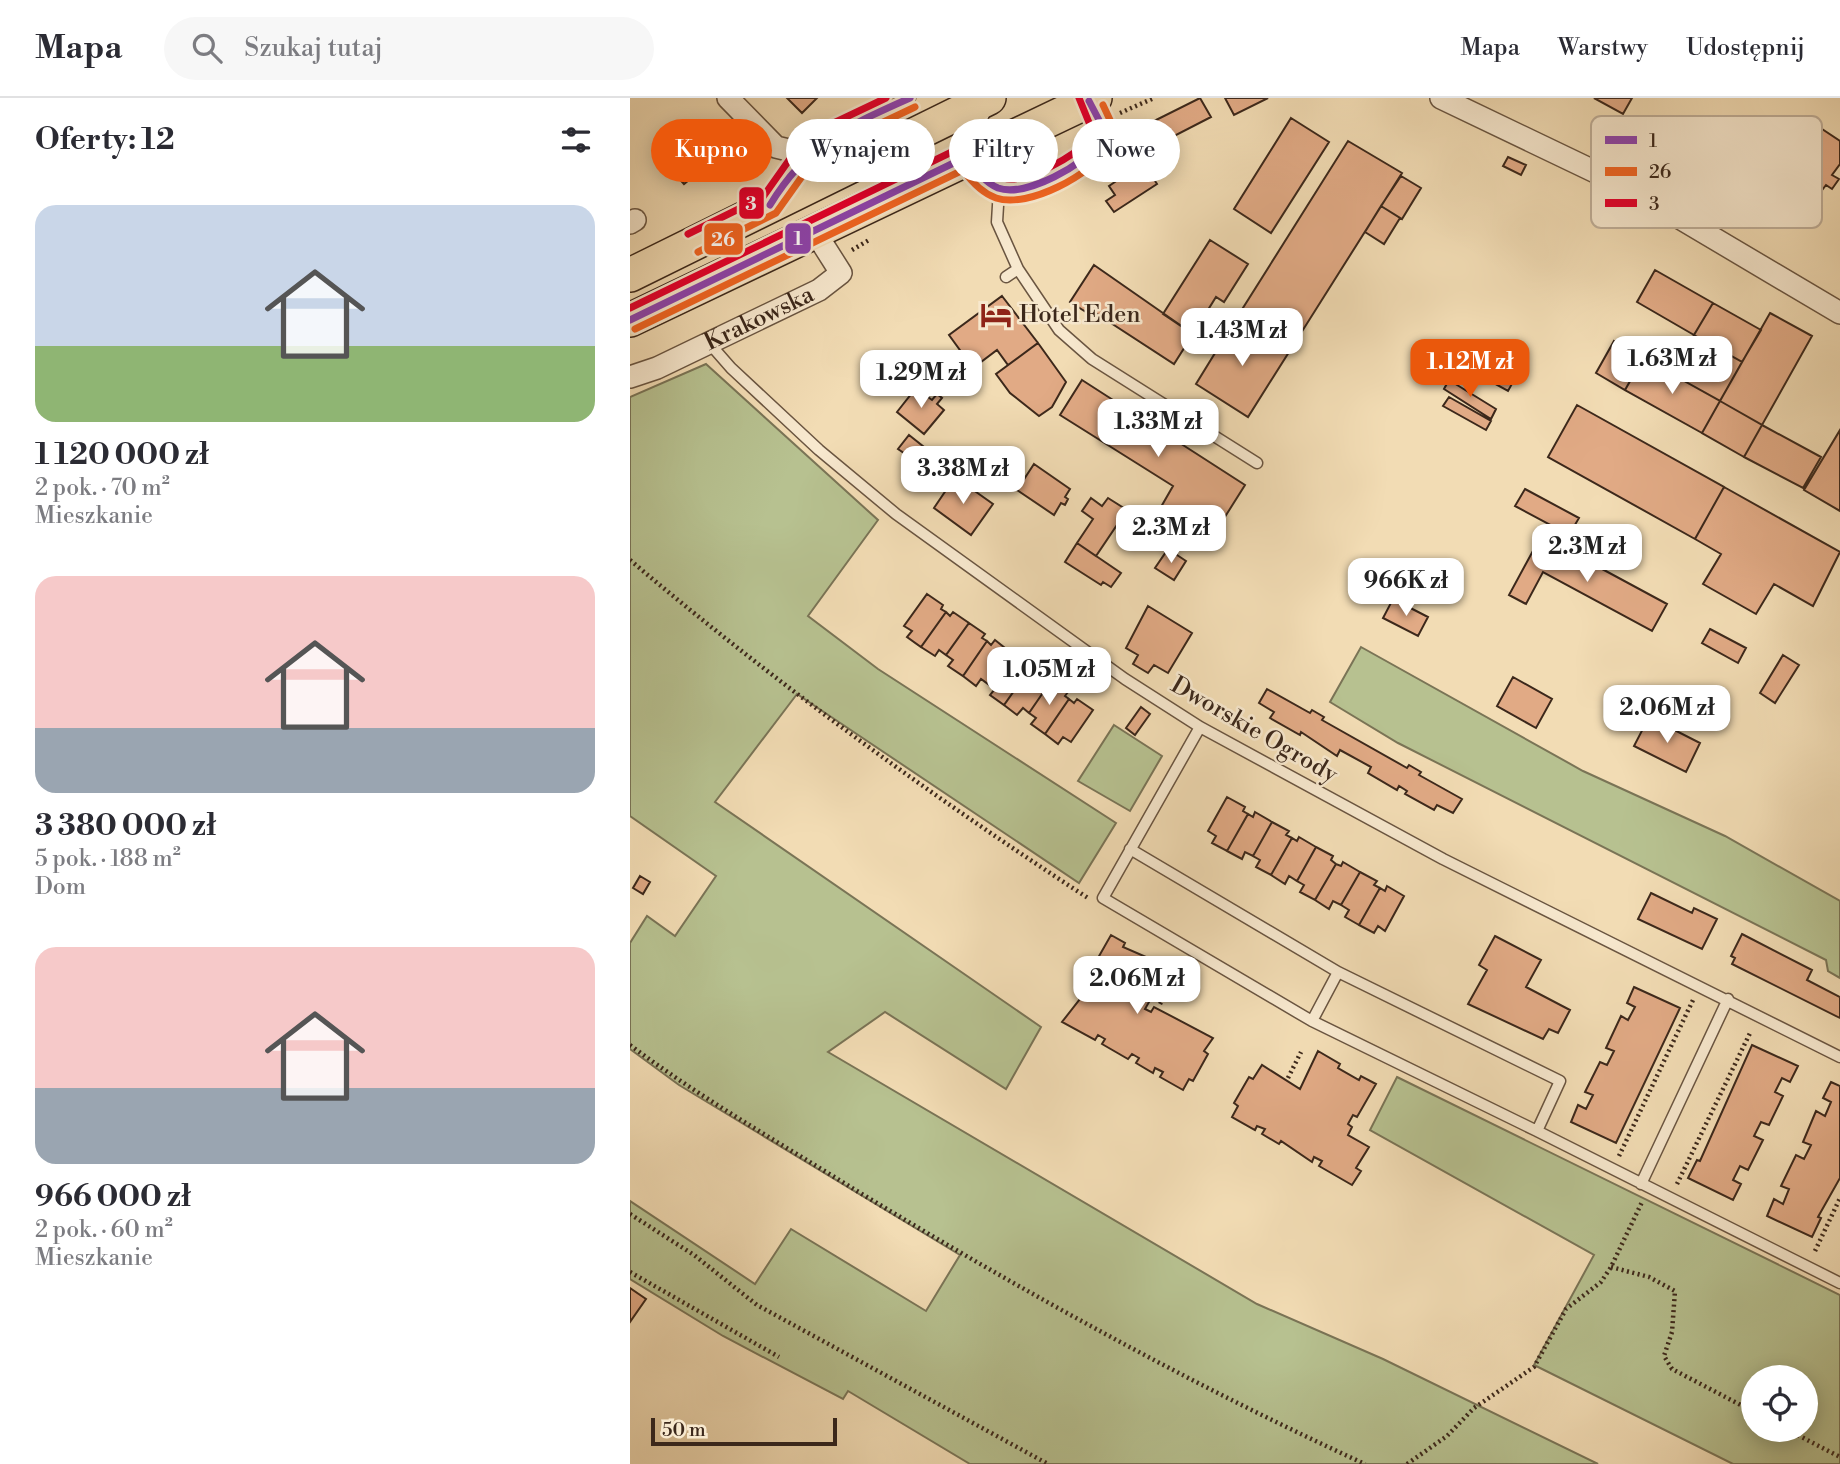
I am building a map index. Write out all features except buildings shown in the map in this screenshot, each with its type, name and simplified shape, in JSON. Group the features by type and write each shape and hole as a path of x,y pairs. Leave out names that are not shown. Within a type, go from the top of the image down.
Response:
{"main road":[{"path":"630,275 989,98"},
{"path":"1047,119 1089,99"},
{"path":"630,320 949,166"}],"street":[{"path":"728,98 776,147 786,149"},
{"path":"1441,98 1591,170"},
{"path":"1697,228 1840,313"},
{"name":"Krakowska","path":"630,377 710,344 819,290 841,273 815,232"}],"lane":[{"path":"866,119 910,98"},
{"path":"981,119 998,98"},
{"path":"986,182 999,189 1028,188 1082,161 1096,150 1101,142 1100,122 1089,99"},
{"path":"771,205 786,182"},
{"path":"999,189 997,222 1018,269 1059,330 1092,359 1257,463"},
{"path":"1006,277 1018,269"},
{"name":"Dworskie Ogrody","path":"710,344 731,368 819,450 896,514 1125,679 1200,727 1443,859 1840,1057"},
{"path":"1200,727 1103,898 1312,1021 1839,1279"},
{"path":"1130,849 1338,972 1560,1081 1537,1131"},
{"path":"1312,1021 1338,972"},
{"path":"1645,1186 1728,999"}],"path":[{"path":"630,560 709,626 912,776 1083,894"},
{"path":"1160,1004 1180,981"},
{"path":"1617,1159 1695,996"},
{"path":"1675,1188 1754,1024"},
{"path":"630,1045 681,1083 973,1261 1180,1375 1365,1464"},
{"path":"1288,1078 1301,1052"},
{"path":"1407,1464 1447,1436 1474,1408 1534,1367 1566,1309 1601,1282 1611,1267 1645,1186"},
{"path":"1813,1256 1840,1198"},
{"path":"630,1214 694,1255 757,1305 1048,1464"},
{"path":"1611,1267 1649,1277 1675,1291 1672,1332 1664,1356 1672,1368 1741,1405"},
{"path":"630,1272 779,1357"},
{"path":"1811,1442 1840,1457"}],"green space":[{"path":"706,364 878,520 808,616 878,669 1116,823 1079,883 797,694 715,802 1041,1027 1006,1089 885,1012 828,1052 1257,1304 1383,1359 1598,1464 970,1464 848,1391 843,1399 723,1336 630,1279 630,1201 755,1284 791,1229 926,1311 960,1255 679,1085 630,1049 630,943 647,916 675,936 716,876 630,816 630,397"},
{"path":"1361,647 1583,771 1725,836 1840,901 1840,978 1828,971 1826,960 1398,743 1330,702"},
{"path":"1114,725 1162,756 1130,811 1078,781"},
{"path":"1397,1077 1840,1295 1840,1464 1733,1464 1534,1365 1594,1255 1370,1130"}],"transit line":[{"name":"3","path":"688,234 763,197 799,146 821,129 886,98"},
{"name":"1","path":"770,205 799,166 830,139 910,98"},
{"name":"3","path":"630,308 962,147 972,148 990,169 1003,178 1024,177 1050,167 1074,153 1090,139 1090,125 1079,98"},
{"name":"1","path":"1058,175 1082,160 1101,142 1100,122 1089,101"},
{"name":"26","path":"635,329 963,170 977,186 996,198 1025,198 1058,187 1089,168 1110,147 1110,120 1103,105"},
{"name":"26","path":"698,252 776,213 813,161 831,147 915,107"},
{"name":"1","path":"630,320 949,165"},
{"name":"1","path":"988,182 998,188 1010,190 1043,182"}],"place":[{"name":"Hotel Eden","path":"996,315"}]}
